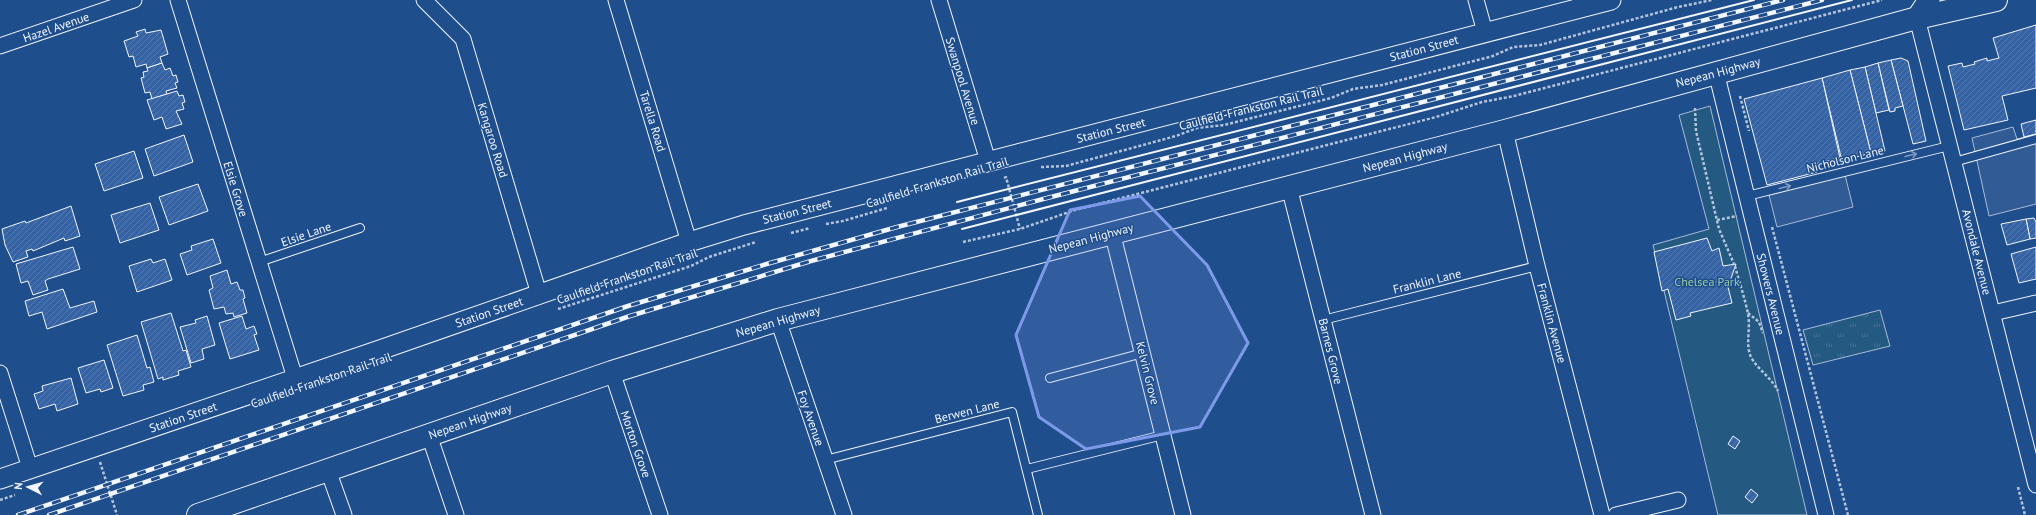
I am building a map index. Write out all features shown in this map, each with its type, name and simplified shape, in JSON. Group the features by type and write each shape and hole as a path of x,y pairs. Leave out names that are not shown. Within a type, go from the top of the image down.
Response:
{"highway":[{"name":"Nepean Highway","path":"198,515 612,372 778,320 1504,131 1716,72 1915,9 1996,0"}],"main road":[{"path":"1915,9 1929,0"}],"street":[{"name":"Hazel Avenue","path":"0,46 134,0"},
{"name":"Elsie Grove","path":"178,0 294,378"},
{"name":"Kangaroo Road","path":"424,0 463,39 539,294"},
{"name":"Tarella Road","path":"616,0 689,242"},
{"name":"Swanpool Avenue","path":"939,0 988,162"},
{"path":"1476,0 1485,32"},
{"name":"Station Street","path":"0,479 689,242 744,225 1611,0"},
{"name":"Avondale Avenue","path":"1915,9 2036,485"},
{"name":"Showers Avenue","path":"1716,72 1826,515"},
{"name":"Franklin Avenue","path":"1504,131 1537,266 1602,515"},
{"name":"Barnes Grove","path":"1289,187 1373,515"},
{"name":"Kelvin Grove","path":"1112,232 1183,515"},
{"path":"1993,313 2036,302"},
{"name":"Foy Avenue","path":"778,320 844,515"},
{"name":"Morton Grove","path":"612,372 660,515"},
{"path":"0,373 30,468"},
{"path":"429,435 456,515"},
{"path":"328,470 344,515"},
{"path":"1616,515 1678,500"}],"lane":[{"path":"1954,162 2036,139"},
{"name":"Nicholson Lane","path":"1747,196 1950,146"},
{"name":"Elsie Lane","path":"259,262 360,228"},
{"name":"Franklin Lane","path":"1323,320 1537,266"},
{"path":"1050,378 1143,354"},
{"name":"Berwen Lane","path":"825,460 1012,412 1038,515"},
{"path":"1027,469 1163,435"}],"path":[{"name":"Caulfield-Frankston Rail Trail","path":"1038,167 1066,166 1176,136 1197,128 1224,125 1331,98 1353,89 1382,85 1493,56 1513,47 1540,45 1678,7 1712,0"},
{"path":"963,242 1020,229 1075,210 1400,127 1482,102 1521,94 1882,0"},
{"path":"1740,96 1749,133"},
{"path":"1695,108 1696,131 1719,229 1734,265 1748,315 1748,343 1751,357 1757,367 1774,383 1780,398"},
{"path":"1006,177 1020,229"},
{"name":"Caulfield-Frankston Rail Trail","path":"823,224 843,221 888,208"},
{"path":"1771,221 1848,515"},
{"path":"790,233 817,225"},
{"name":"Caulfield-Frankston Rail Trail","path":"554,310 692,266 708,258 763,240"},
{"path":"105,461 99,461 117,515"},
{"path":"2018,487 2025,515"},
{"path":"0,500 22,492"}],"highlighted area":[{"path":"1140,196 1207,265 1248,343 1200,427 1086,449 1039,417 1016,335 1070,210"}],"green space":[{"name":"Chelsea Park","path":"1710,106 1807,515 1718,515 1653,245 1709,229 1679,115"},
{"path":"1880,310 1890,346 1813,365 1803,330"}],"shaded area":[{"path":"2013,127 2017,139 2036,135 2036,204 1989,216 1972,138"},
{"path":"1845,175 1853,207 1777,227 1769,195"}],"building":[{"path":"2036,25 2036,88 2002,96 2008,120 1964,130 1948,66 1962,63 1963,67 1975,64 1974,62 1987,58 1987,61 1999,58 1993,38"},
{"path":"145,29 146,33 161,30 168,54 160,57 162,63 147,68 146,64 136,67 133,56 129,57 124,41 138,36 136,32"},
{"path":"1901,58 1908,61 1926,141 1913,144 1891,60"},
{"path":"1891,60 1903,106 1895,108 1895,111 1890,112 1878,63"},
{"path":"162,63 165,70 170,68 173,76 176,75 178,82 175,83 177,88 166,91 167,94 152,99 150,92 145,93 141,78 144,77 143,72 148,71 147,68"},
{"path":"1878,63 1889,110 1876,113 1865,67"},
{"path":"1865,67 1885,151 1871,153 1850,70"},
{"path":"1850,70 1871,153 1842,161 1822,78"},
{"path":"1822,78 1840,158 1815,164 1817,172 1767,185 1744,99"},
{"path":"177,91 179,96 183,95 185,102 182,103 184,109 176,111 182,124 166,129 162,117 154,120 147,100"},
{"path":"2036,120 2036,134 2024,137 2021,124"},
{"path":"184,135 193,162 154,176 145,149"},
{"path":"134,151 143,178 104,191 95,164"},
{"path":"198,184 208,211 169,225 159,197"},
{"path":"150,203 159,230 120,243 111,215"},
{"path":"71,206 80,236 65,241 64,238 33,251 32,249 26,251 28,257 13,262 5,245 2,229 25,221 26,223"},
{"path":"2034,218 2036,222 2036,238 2030,239 2026,219"},
{"path":"2026,219 2030,239 2007,245 2001,224"},
{"path":"1707,238 1712,251 1719,248 1723,266 1736,264 1728,287 1732,303 1690,313 1691,316 1676,320 1668,289 1662,291 1654,252"},
{"path":"213,239 221,263 187,275 180,254 192,250 191,246"},
{"path":"73,247 80,269 48,279 45,281 48,290 33,295 28,281 21,283 16,264"},
{"path":"2036,247 2036,279 2019,283 2011,254"},
{"path":"151,259 153,263 165,259 172,280 137,292 129,266"},
{"path":"227,270 231,284 237,282 240,290 243,290 245,298 243,299 247,313 234,317 233,313 226,314 224,307 214,309 209,290 213,288 210,276"},
{"path":"63,289 70,308 94,301 97,312 47,329 42,312 29,316 25,301"},
{"path":"171,313 183,351 186,350 191,367 178,371 179,375 163,380 163,377 158,379 141,322"},
{"path":"207,316 215,345 202,349 204,359 191,363 180,327 196,323 195,320"},
{"path":"242,316 246,329 254,326 257,334 254,335 259,350 230,359 219,323"},
{"path":"137,335 147,368 150,367 154,382 143,385 144,390 123,396 107,345"},
{"path":"104,360 113,388 101,392 100,389 86,393 78,368"},
{"path":"71,378 78,404 57,411 55,404 39,409 34,394 43,391 42,386"},
{"path":"1733,436 1740,441 1735,449 1728,444"},
{"path":"1751,489 1758,495 1752,503 1745,497"}],"railway":[{"path":"18,515 628,306 770,263 897,227 1783,0"},
{"path":"49,515 630,316 811,261 1047,198 1822,0"}],"wall":[{"path":"957,202 1754,0"},
{"path":"962,229 1852,0"}]}
